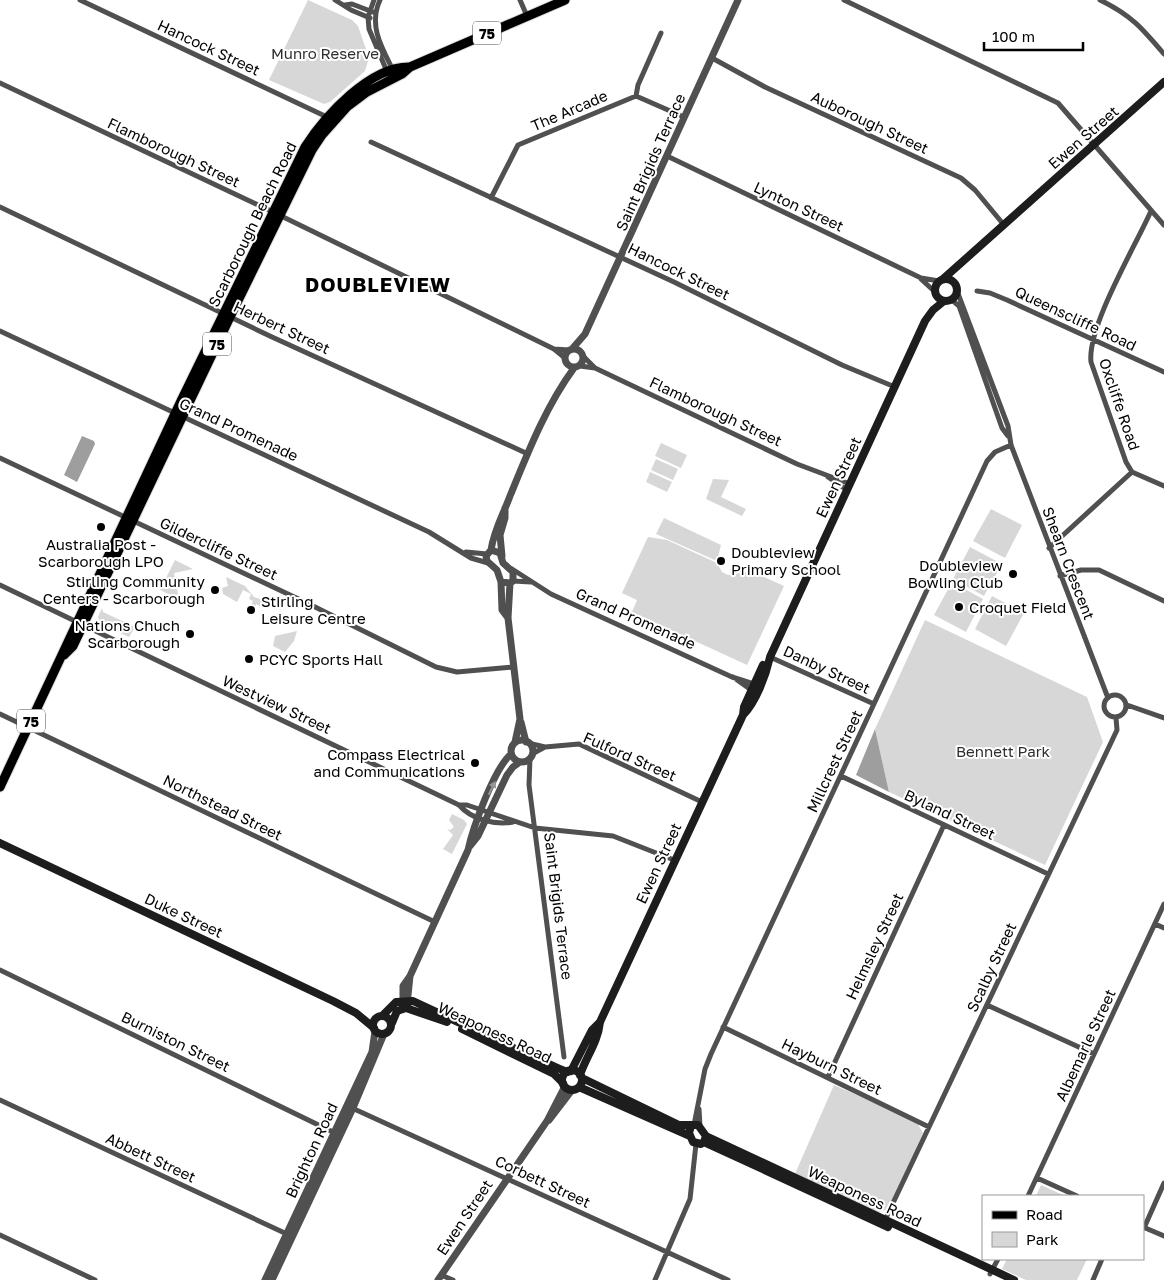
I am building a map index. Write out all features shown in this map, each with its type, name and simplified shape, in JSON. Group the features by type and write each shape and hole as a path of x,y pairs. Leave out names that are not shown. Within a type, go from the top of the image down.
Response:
{"main road":[{"name":"Scarborough Beach Road","path":"0,787 64,655 73,646 80,623 276,213 305,147 327,117 362,86 565,0"},
{"name":"Scarborough Beach Road","path":"276,213 322,135 347,107 391,74"},
{"name":"Ewen Street","path":"600,1022 592,1030 569,1071 563,1076 570,1087 581,1077 585,1060 599,1032 600,1022 674,860 743,715 748,710 755,688 848,487 933,310 935,294 941,280 1163,85"},
{"path":"957,267 954,282 957,291"},
{"path":"941,280 954,282"},
{"name":"Ewen Street","path":"933,310 948,301 957,291"},
{"path":"935,294 948,301"},
{"name":"Duke Street","path":"0,843 356,1013 374,1030"},
{"path":"406,1000 396,1002 373,1022 374,1030 384,1034 390,1030 397,1011 406,1008"},
{"name":"Weaponess Road","path":"406,1000 535,1057 555,1068 569,1071 581,1077"},
{"name":"Weaponess Road","path":"406,1008 450,1023 554,1074 570,1087 690,1136"},
{"name":"Duke Street","path":"356,1013 380,1016"},
{"path":"380,1016 388,1017 392,1023"},
{"path":"581,1077 678,1124 695,1126"},
{"path":"695,1126 689,1130 690,1136 702,1141"},
{"path":"695,1126 702,1141"},
{"name":"Weaponess Road","path":"702,1141 991,1272 1014,1280"},
{"name":"Weaponess Road","path":"991,1272 1002,1280"}],"street":[{"name":"Hancock Street","path":"80,0 327,117"},
{"path":"335,0 372,12"},
{"path":"374,0 368,29 391,74"},
{"path":"372,12 380,0"},
{"path":"520,0 527,16"},
{"name":"Saint Brigids Terrace","path":"566,361 571,350 585,334 622,257 738,0"},
{"path":"844,0 1049,97 1058,103 1164,225"},
{"path":"1100,0 1122,11 1136,22 1164,54"},
{"path":"345,4 350,10 371,18"},
{"path":"661,33 638,85 636,96 684,117"},
{"name":"Auborough Street","path":"712,58 765,86 961,178 975,190 1004,224"},
{"name":"Flamborough Street","path":"0,84 276,213 554,348 571,350"},
{"name":"The Arcade","path":"491,198 518,145 636,96"},
{"name":"Hancock Street","path":"371,142 622,257 842,365 895,387"},
{"name":"Lynton Street","path":"667,156 920,278 941,280"},
{"name":"Herbert Street","path":"0,207 226,315 528,454"},
{"path":"1092,338 1151,211"},
{"name":"Lynton Street","path":"920,278 935,294"},
{"name":"Shearn Crescent","path":"957,291 1008,426 1011,446 1108,698"},
{"name":"Queenscliffe Road","path":"977,291 990,293 1164,372"},
{"name":"Shearn Crescent","path":"948,301 959,306 1002,428 1008,436"},
{"name":"Grand Promenade","path":"0,331 429,532 465,552 470,558 488,563"},
{"name":"Saint Brigids Terrace","path":"577,367 583,356 585,334"},
{"name":"Oxcliffe Road","path":"1092,338 1091,362 1126,462 1132,472 1164,486"},
{"name":"Flamborough Street","path":"554,348 566,361"},
{"path":"571,350 578,350 583,356"},
{"name":"Flamborough Street","path":"583,356 595,368 848,487"},
{"path":"508,618 502,610 501,582 496,570 488,563 489,552 498,521 561,385 566,361 577,367 561,385"},
{"name":"Flamborough Street","path":"577,367 595,368"},
{"name":"Millcrest Street","path":"695,1126 705,1069 723,1027 842,776 987,461 995,452 1011,446"},
{"name":"Gildercliffe Street","path":"0,458 307,602 436,667 457,672 514,666"},
{"path":"1049,548 1132,472"},
{"path":"483,816 513,767 531,756 520,719 508,618 512,569 503,563 500,535 505,518 505,508"},
{"path":"489,552 497,551 502,556"},
{"name":"Grand Promenade","path":"465,552 489,552"},
{"name":"Grand Promenade","path":"512,569 551,594 755,688"},
{"path":"1060,576 1081,570 1099,570 1164,601"},
{"path":"501,582 512,582"},
{"name":"Grand Promenade","path":"512,582 531,582"},
{"name":"Westview Street","path":"0,585 483,816 505,817 513,822 535,828 613,836 674,860"},
{"name":"Danby Street","path":"770,657 874,704"},
{"path":"1116,718 1108,715 1104,708 1108,698 1114,695 1122,697 1126,705 1164,718"},
{"name":"Scalby Street","path":"884,1223 1117,730 1116,718 1124,714 1126,705"},
{"name":"Northstead Street","path":"0,714 435,922"},
{"path":"406,1008 403,986 410,976 468,850 503,765 511,754 520,719"},
{"path":"515,742 527,742"},
{"name":"Fulford Street","path":"527,742 545,747 579,744 702,802"},
{"name":"Fulford Street","path":"531,756 545,747"},
{"path":"511,754 520,762"},
{"name":"Saint Brigids Terrace","path":"531,756 529,785 564,1056"},
{"name":"Byland Street","path":"842,776 1048,874"},
{"name":"Helmsley Street","path":"828,1077 944,825"},
{"name":"Albemarle Street","path":"1028,1195 1164,904"},
{"path":"1154,924 1164,928"},
{"name":"Burniston Street","path":"0,970 337,1134"},
{"path":"987,1005 1094,1054"},
{"name":"Hayburn Street","path":"723,1027 929,1127"},
{"name":"Brighton Road","path":"350,1107 372,1052 374,1030"},
{"name":"Brighton Road","path":"265,1280 289,1235 384,1034"},
{"name":"Ewen Street","path":"440,1277 547,1121 551,1119 570,1087"},
{"name":"Abbett Street","path":"0,1100 289,1235"},
{"name":"Corbett Street","path":"350,1107 728,1280"},
{"path":"655,1280 690,1200 702,1141"},
{"path":"1037,1178 1075,1195"},
{"path":"1144,1226 1164,1183"},
{"path":"1144,1228 1164,1236"},
{"path":"0,1235 95,1280"},
{"name":"Brighton Road","path":"272,1280 289,1235"},
{"path":"991,1272 997,1260"},
{"path":"1093,1280 1102,1260"},
{"path":"440,1277 452,1280"}],"green space":[{"name":"Munro Reserve","path":"308,0 352,20 358,26 369,58 365,71 330,102 324,104 269,80"},
{"path":"661,443 687,455 681,468 655,456"},
{"path":"656,459 678,469 673,480 651,470"},
{"path":"650,472 672,482 667,492 646,482"},
{"path":"713,479 729,480 721,497 746,509 742,516 706,499"},
{"name":"Croquet Field","path":"991,509 1022,525 1005,558 973,541"},
{"path":"664,518 721,545 717,561 656,534"},
{"path":"648,537 667,540 717,563 722,572 728,575 751,571 784,586 747,665 632,612 637,600 622,593"},
{"name":"Croquet Field","path":"970,547 1002,564 984,596 953,579"},
{"path":"175,560 193,569 174,573 179,599 160,590"},
{"path":"226,577 245,586 254,597 267,601 265,605 261,603 260,606 256,604 255,607 251,605 253,601 249,599 251,594 243,590 237,602 223,594 222,588 228,586"},
{"name":"Croquet Field","path":"952,582 983,599 966,632 934,615"},
{"name":"Croquet Field","path":"992,596 1024,613 1006,646 975,629"},
{"path":"102,608 103,612 135,627 129,637 101,624 98,617"},
{"name":"Bennett Park","path":"925,620 1087,697 1103,742 1045,865 889,792 875,729"},
{"path":"297,631 294,641 285,652 273,646 275,636"},
{"path":"452,814 464,820 467,824 452,854 443,849 453,835 447,829 450,830 454,827 449,820"},
{"path":"834,1085 916,1121 923,1133 888,1209 876,1213 794,1176"},
{"path":"1041,1185 1063,1195 1036,1195"},
{"path":"1006,1260 1087,1260 1077,1280 1026,1280 1002,1269"}],"shaded area":[{"path":"82,436 94,441 95,444 77,482 64,475"},
{"path":"875,729 889,792 856,775"}],"place":[{"name":"Australia Post - Scarborough LPO","path":"101,527"},
{"name":"Doubleview Primary School","path":"721,561"},
{"name":"Doubleview Bowling Club","path":"1013,574"},
{"name":"Stirling Community Centers - Scarborough","path":"215,590"},
{"name":"Croquet Field","path":"959,607"},
{"name":"Stirling Leisure Centre","path":"251,610"},
{"name":"Nations Chuch Scarborough","path":"190,634"},
{"name":"PCYC Sports Hall","path":"249,659"},
{"name":"Compass Electrical and Communications","path":"475,763"}],"district":[{"name":"DOUBLEVIEW","path":"378,284"}]}
